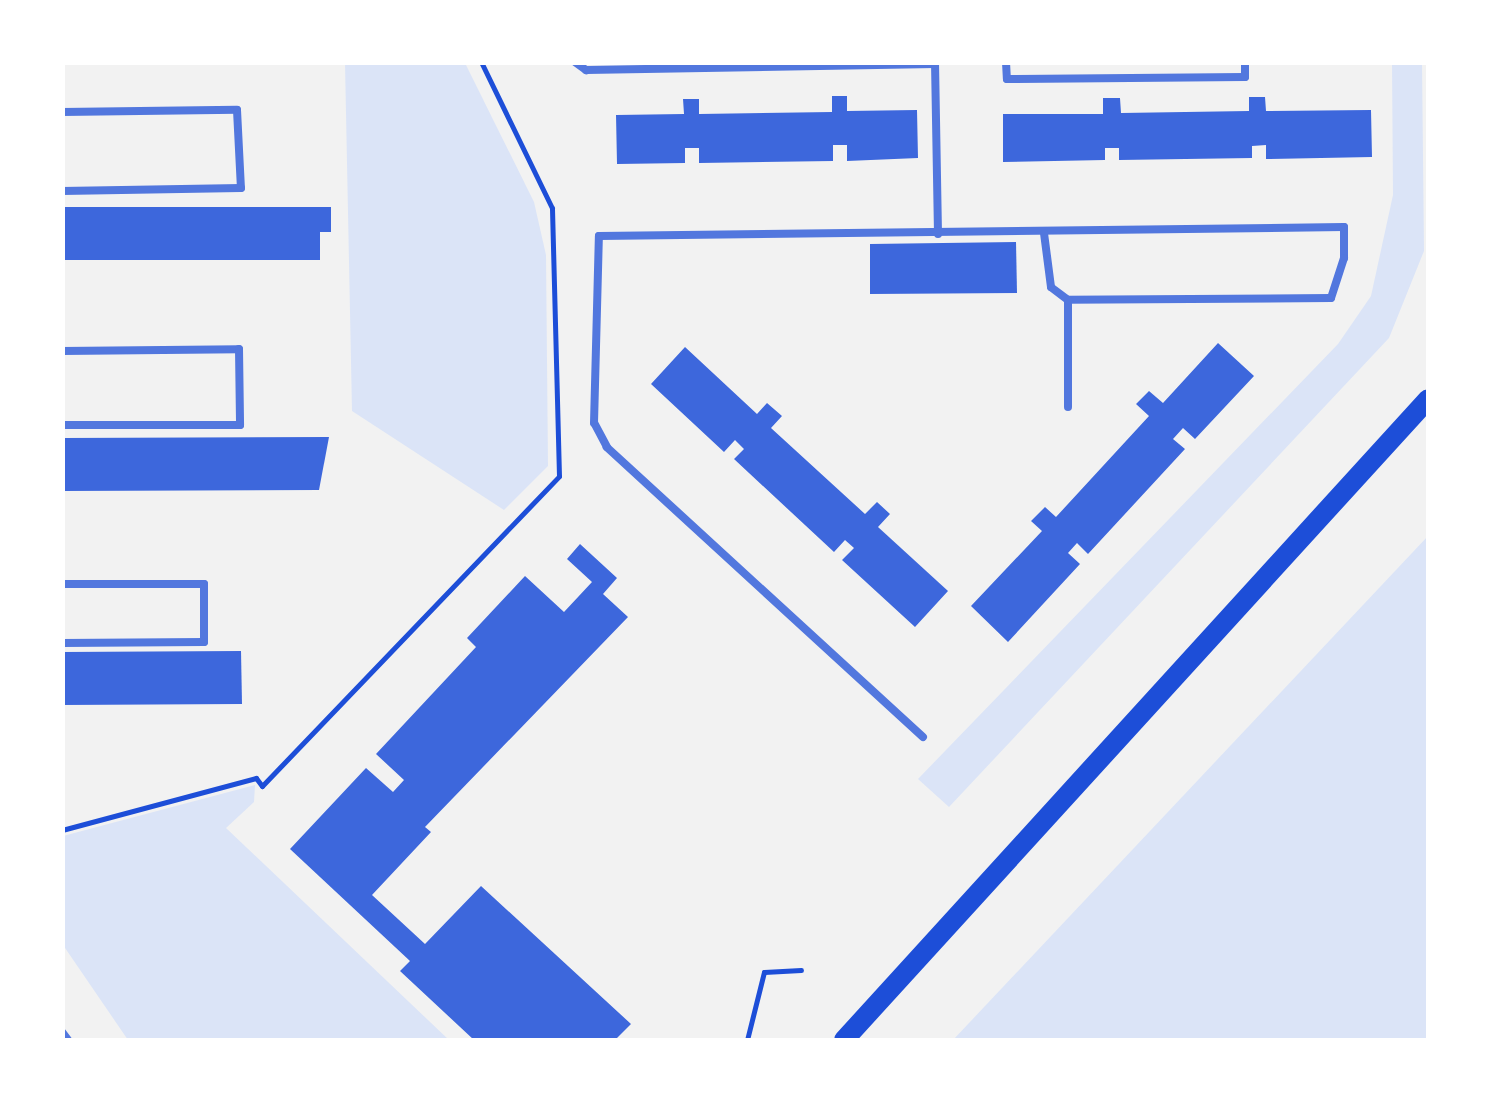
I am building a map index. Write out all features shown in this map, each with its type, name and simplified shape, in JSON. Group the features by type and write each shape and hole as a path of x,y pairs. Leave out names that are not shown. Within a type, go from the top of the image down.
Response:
{"main road":[{"path":"844,1040 1428,399"}],"lane":[{"path":"574,62 617,66 935,63 938,234"},
{"path":"1006,62 1007,79 1245,77 1245,62"},
{"path":"62,112 237,110 242,188 62,191"},
{"path":"922,737 608,447 594,423 599,236 1344,228 1330,298 1068,300 1051,286 1044,232"},
{"path":"1068,300 1068,408"},
{"path":"62,352 240,349 240,426 62,426"},
{"path":"62,584 204,584 204,642 62,643"},
{"path":"62,1032 68,1040"}],"path":[{"path":"62,830 256,778 262,786 559,476 552,208 482,62"},
{"path":"746,1040 764,972 802,970"}],"shaded area":[{"path":"345,63 465,63 534,202 546,255 548,466 504,510 352,411"},
{"path":"1392,63 1422,63 1424,251 1389,338 949,807 918,779 1338,344 1371,296 1393,195"},
{"path":"1428,536 1428,1040 953,1040"},
{"path":"255,785 254,802 226,828 449,1040 128,1040 63,945 63,836"}],"building":[{"path":"832,96 847,96 847,111 917,110 918,158 847,161 847,145 833,145 833,161 699,163 699,148 685,148 685,163 617,164 616,115 684,114 683,99 699,99 699,114 832,112"},
{"path":"1249,97 1265,97 1266,111 1371,110 1372,157 1266,159 1266,145 1252,146 1252,158 1119,160 1119,148 1105,148 1105,160 1003,162 1003,114 1103,114 1103,98 1120,98 1121,113 1249,111"},
{"path":"62,207 331,207 331,232 320,232 320,260 62,260"},
{"path":"1016,242 1017,293 870,294 870,244"},
{"path":"1218,343 1254,376 1195,439 1183,428 1173,439 1185,449 1088,554 1077,543 1068,553 1080,564 1008,642 971,606 1042,531 1031,521 1045,507 1056,517 1149,416 1136,404 1149,391 1163,403"},
{"path":"685,347 757,414 767,403 782,416 771,428 865,514 877,502 890,514 878,527 948,591 915,627 842,560 854,548 845,540 834,552 734,459 744,449 735,440 724,452 651,384"},
{"path":"329,437 319,490 62,491 62,438"},
{"path":"580,544 617,578 603,594 628,617 425,827 431,832 372,895 425,944 481,886 631,1024 615,1040 474,1040 400,971 410,961 290,849 366,768 393,792 404,780 376,754 476,647 467,638 525,576 564,612 592,582 567,559"},
{"path":"241,651 242,704 62,705 62,652"}]}
